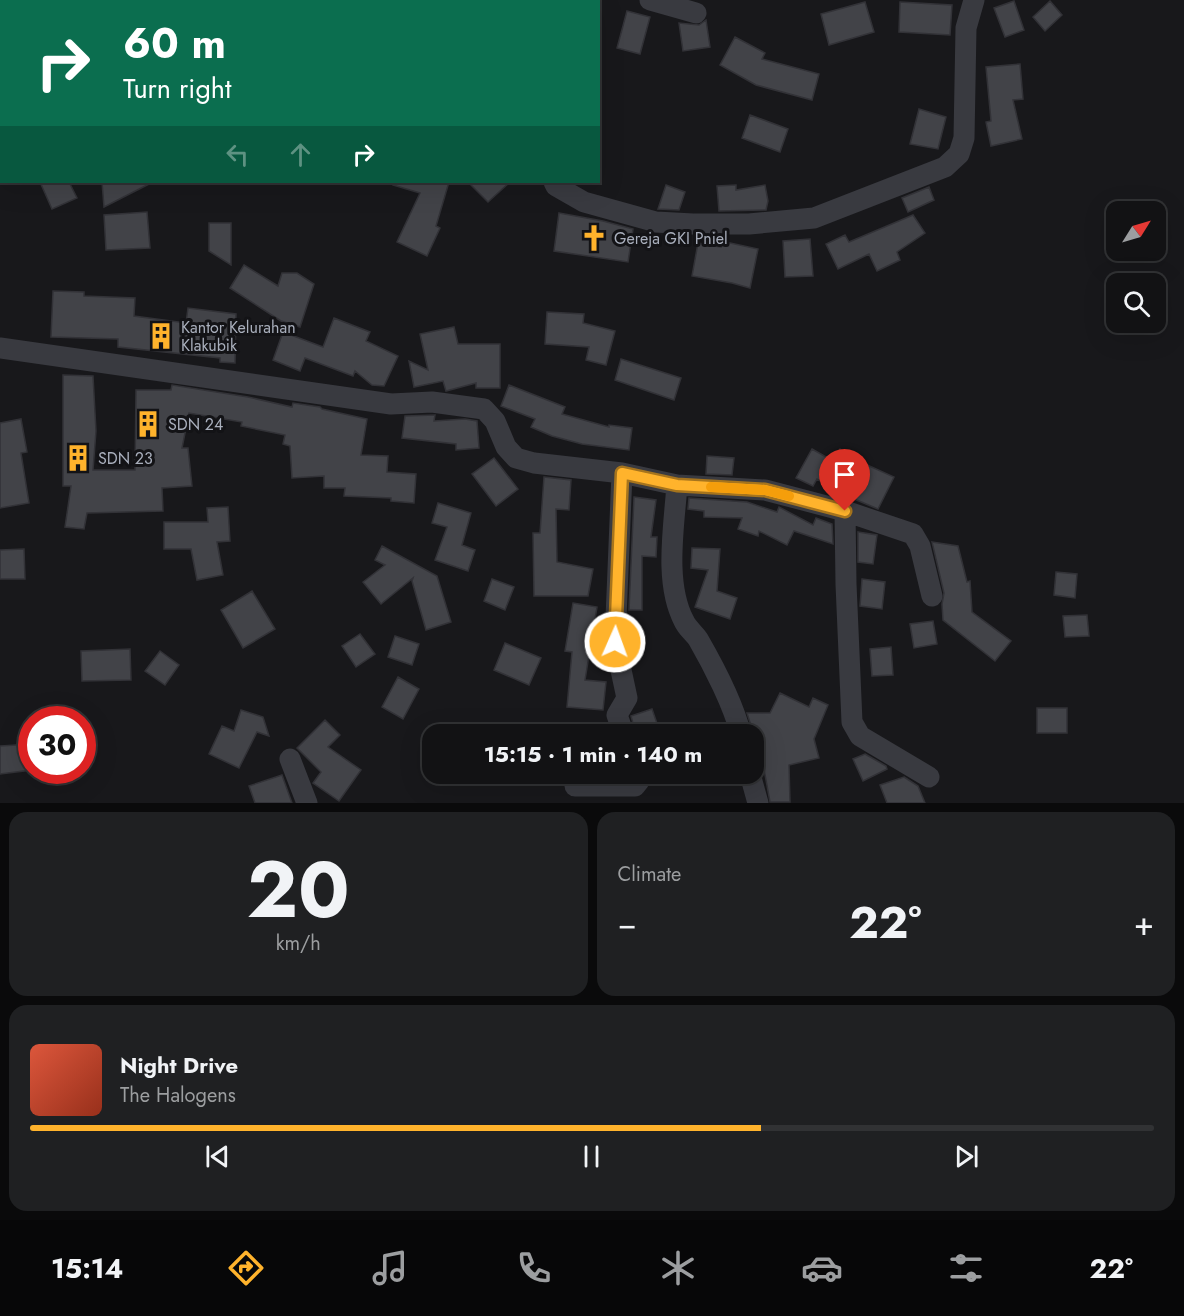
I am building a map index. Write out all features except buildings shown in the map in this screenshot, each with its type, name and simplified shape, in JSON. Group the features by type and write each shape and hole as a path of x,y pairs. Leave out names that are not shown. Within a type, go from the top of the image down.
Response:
{"street":[{"path":"650,0 696,13"},
{"path":"554,183 584,202 656,222 749,224 814,218 926,175 945,166 959,154 964,138 963,83 966,28 974,0"},
{"path":"0,348 391,404 432,402 484,409 495,421 506,447 516,458 534,463 622,473 677,485 765,490 845,511 913,534 920,546 932,596"},
{"path":"620,724 617,715 627,698 615,642 622,473"},
{"path":"677,485 671,564 676,597 684,622 697,638 736,715 738,724"},
{"path":"845,511 852,722 860,736 929,777"},
{"path":"290,759 307,803"},
{"path":"575,786 634,786 636,784"},
{"path":"753,784 758,803"}],"slow traffic":[{"path":"711,487 765,490 789,496"}],"place":[{"name":"Gereja GKI Pniel","path":"594,238"},
{"name":"Kantor Kelurahan Klakubik","path":"161,336"},
{"name":"SDN 24","path":"148,424"},
{"name":"SDN 23","path":"78,458"}],"route":[{"path":"615,642 622,473 677,485 765,490 845,511"}]}
